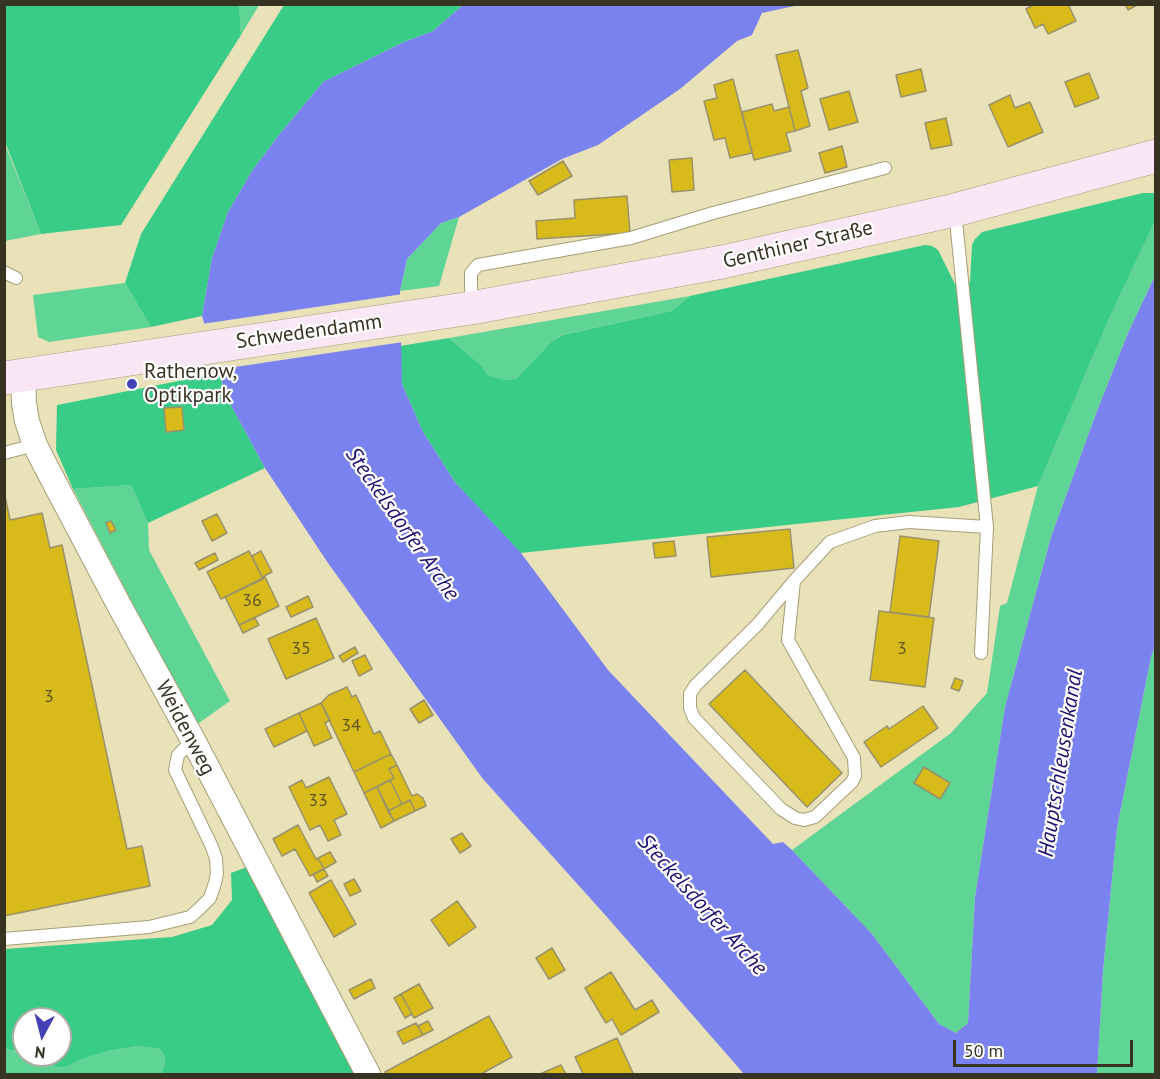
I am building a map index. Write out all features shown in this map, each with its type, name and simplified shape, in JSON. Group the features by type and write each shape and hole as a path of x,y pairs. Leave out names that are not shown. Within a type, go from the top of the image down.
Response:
{"main road":[{"name":"Genthiner Straße","path":"436,314 722,262 955,210 1155,156"},
{"name":"Schwedendamm","path":"14,376 436,314"}],"street":[{"name":"Weidenweg","path":"14,376 35,445 369,1074"}],"lane":[{"path":"471,308 471,273 478,265 631,238 713,213 885,168"},
{"path":"955,210 987,527 981,653"},
{"path":"4,272 16,278"},
{"path":"4,453 35,445"},
{"path":"794,581 788,640 854,758 855,776 852,782 814,817 804,820 795,818 781,809 694,718 690,708 690,694 694,686 757,625 794,581 830,542 874,526 909,522 987,527"},
{"path":"4,939 149,927 190,917 210,898 217,873 216,859 175,770 178,755 193,740"}],"green space":[{"path":"5,5 239,5 241,35 121,225 41,234 5,142"},
{"path":"239,5 259,5 241,35"},
{"path":"284,5 463,5 433,31 404,42 323,82 252,171 228,212 212,258 202,316 151,327 125,283 141,234"},
{"path":"4,142 41,234 4,241"},
{"path":"1143,193 1155,193 1155,221 1108,321 1038,486 959,507 520,553 455,482 423,432 402,384 400,346 449,338 482,366 487,374 507,380 517,378 552,341 562,335 671,311 690,296 925,245 938,250 955,284 970,282 972,245 982,232"},
{"path":"459,217 439,286 400,291 407,259 441,223"},
{"path":"1155,221 1155,276 1128,333 1051,537 1005,707 975,897 968,1023 956,1033 939,1024 872,934 792,850 951,733 987,693 1000,606 1007,603 1038,486 1108,321"},
{"path":"125,283 151,327 49,342 38,337 33,295"},
{"path":"690,296 671,311 561,335 552,341 517,378 507,380 495,379 487,374 482,366 449,338"},
{"path":"219,373 227,398 265,468 148,523 131,485 73,489 56,450 57,405"},
{"path":"131,485 148,523 149,550 230,701 196,725 73,489"},
{"path":"1155,645 1155,1074 1097,1074 1103,971 1117,828"},
{"path":"247,867 358,1074 161,1074 165,1063 160,1049 138,1046 108,1051 72,1064 72,1007 12,1007 12,1050 5,1049 5,949 172,937 212,925 232,900 231,873"},
{"path":"138,1046 160,1049 165,1063 161,1074 5,1074 5,1049 12,1051 12,1067 72,1067 72,1064 80,1060 108,1051"}],"water":[{"path":"463,5 799,5 762,13 752,35 737,41 680,89 598,145 562,159 459,217 441,223 407,259 400,291 402,384 423,432 455,482 521,553 608,670 773,844 783,842 792,850 872,934 939,1024 956,1033 968,1023 975,897 1005,707 1051,537 1128,333 1155,276 1155,645 1117,828 1103,971 1097,1074 744,1074 483,779 328,563 265,468 227,398 202,316 212,258 228,212 252,171 323,82 404,42 433,31"}],"pier":[{"path":"403,294 403,342 215,370 202,324"}],"building":[{"path":"1035,4 1068,4 1076,21 1048,34 1043,24 1035,28 1026,9"},
{"path":"1125,4 1139,4 1128,10"},
{"path":"798,50 808,88 801,91 810,126 795,131 776,55"},
{"path":"921,69 926,91 901,97 896,75"},
{"path":"1089,73 1099,98 1075,107 1065,82"},
{"path":"733,79 752,153 730,158 725,138 714,140 704,101 717,98 714,85"},
{"path":"849,91 858,122 829,130 820,99"},
{"path":"1010,95 1015,108 1030,102 1043,132 1008,147 989,105"},
{"path":"772,104 774,111 789,107 795,131 786,133 791,151 754,160 742,112"},
{"path":"946,118 952,145 931,149 925,123"},
{"path":"842,146 847,167 825,173 819,153"},
{"path":"692,158 694,190 672,192 669,160"},
{"path":"563,161 572,176 538,195 529,181"},
{"path":"627,196 630,233 537,239 536,221 575,218 574,200"},
{"path":"182,407 184,430 166,432 164,408"},
{"path":"4,491 10,520 42,513 50,548 62,545 127,849 142,846 150,886 4,916"},
{"path":"217,514 227,533 212,541 202,521"},
{"path":"111,521 116,530 110,533 106,523"},
{"path":"790,529 794,568 711,577 707,537"},
{"path":"900,536 939,541 929,617 890,612"},
{"path":"674,541 676,556 655,558 653,543"},
{"path":"249,551 263,579 221,599 207,572"},
{"path":"261,551 272,572 262,577 252,556"},
{"path":"215,553 218,560 199,570 195,563"},
{"path":"265,577 279,606 239,625 225,597"},
{"path":"308,596 313,607 291,617 286,607"},
{"path":"879,611 934,618 925,687 870,680"},
{"path":"255,618 259,625 243,633 239,625"},
{"path":"316,618 334,658 286,679 268,639"},
{"path":"355,647 358,653 343,662 339,656"},
{"path":"365,655 372,669 359,676 352,661"},
{"path":"745,670 842,773 807,807 709,704"},
{"path":"955,678 963,681 959,691 951,688"},
{"path":"347,687 352,697 356,695 374,734 380,731 391,754 354,772 321,703 329,695"},
{"path":"424,700 433,715 419,723 410,709"},
{"path":"321,703 330,720 325,723 332,738 314,746 299,713"},
{"path":"923,706 938,728 881,767 864,742 887,726 889,729"},
{"path":"299,713 307,731 274,747 265,729"},
{"path":"391,754 397,765 389,769 394,778 364,793 354,772"},
{"path":"397,765 412,796 417,794 423,798 426,806 415,811 410,800 402,804 390,780 394,778 389,769"},
{"path":"924,767 950,783 940,799 914,783"},
{"path":"329,777 347,814 334,820 341,835 328,841 320,825 310,830 289,787 302,780 306,788"},
{"path":"390,780 402,804 388,811 377,787"},
{"path":"377,787 394,821 381,828 364,793"},
{"path":"410,800 415,811 394,821 388,811"},
{"path":"298,825 316,859 318,858 324,869 310,876 295,849 282,856 273,839"},
{"path":"462,833 471,846 460,853 451,839"},
{"path":"330,852 336,862 324,869 318,858"},
{"path":"324,869 328,876 317,882 313,874"},
{"path":"354,879 361,891 350,896 344,884"},
{"path":"331,880 356,924 334,937 309,893"},
{"path":"457,901 476,927 449,946 431,920"},
{"path":"552,948 565,970 549,979 536,958"},
{"path":"611,972 635,1010 652,1000 659,1012 621,1035 612,1019 606,1023 585,988"},
{"path":"371,979 375,988 354,999 349,990"},
{"path":"419,984 433,1008 414,1018 401,994"},
{"path":"401,994 412,1014 405,1018 394,998"},
{"path":"489,1016 512,1057 481,1074 387,1074 385,1072"},
{"path":"428,1021 433,1030 423,1035 418,1026"},
{"path":"416,1023 423,1035 403,1044 397,1032"},
{"path":"617,1038 633,1073 583,1074 575,1057"},
{"path":"561,1065 566,1074 540,1074"}],"place":[{"name":"Rathenow, Optikpark","path":"132,384"}],"water label":[{"name":"Steckelsdorfer Arche","path":"402,524"},
{"name":"Hauptschleusenkanal","path":"1061,763"},
{"name":"Steckelsdorfer Arche","path":"702,905"}]}
